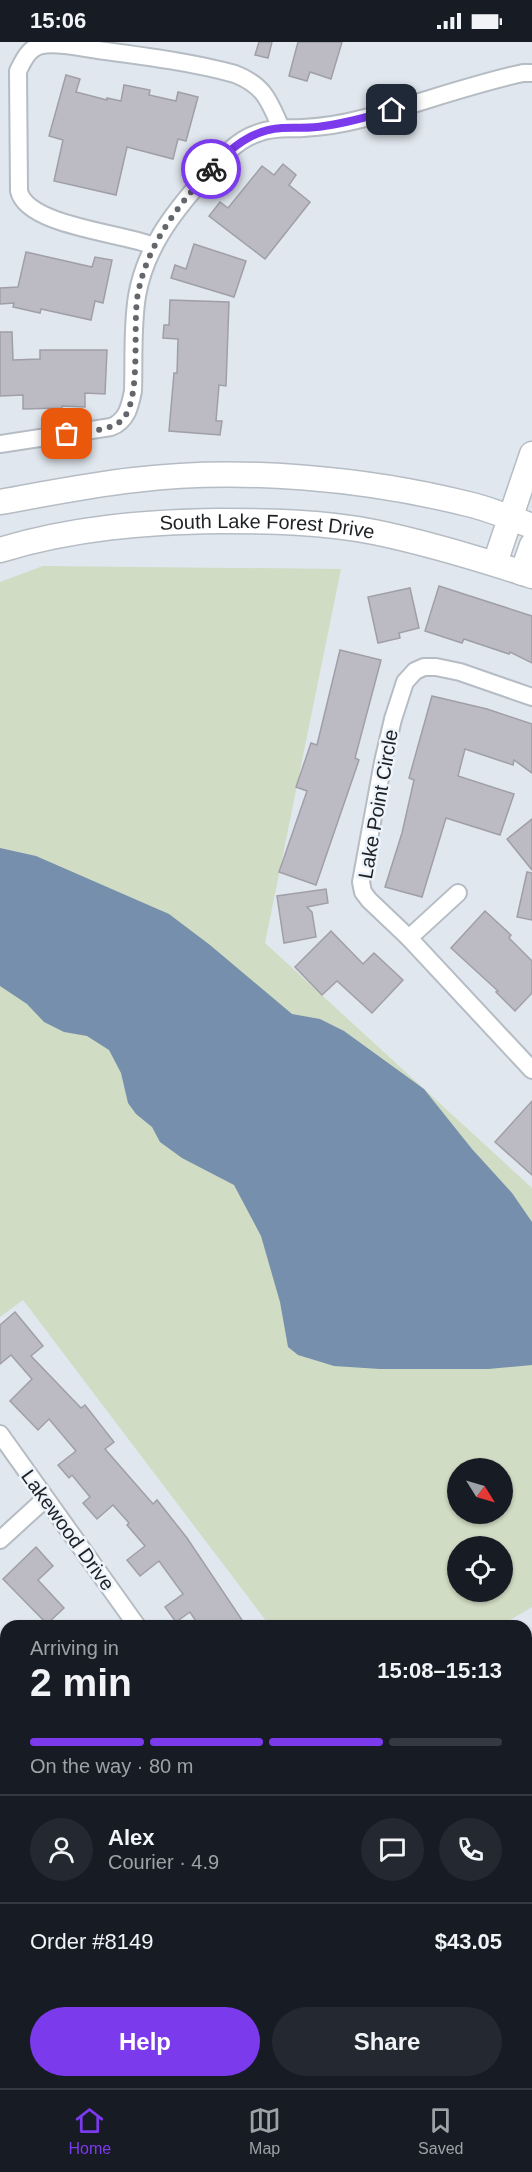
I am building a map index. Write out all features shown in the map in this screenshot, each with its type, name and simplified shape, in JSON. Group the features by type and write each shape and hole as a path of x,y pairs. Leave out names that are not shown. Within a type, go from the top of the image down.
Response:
{"main road":[{"path":"495,563 521,522 532,454"},
{"path":"0,502 136,479 201,476 301,477 381,487 468,504 521,522"},
{"name":"South Lake Forest Drive","path":"0,550 72,532 122,525 268,521 372,532 495,563 527,575"},
{"path":"527,575 532,546"}],"street":[{"path":"154,246 68,224 41,214 21,198 18,71 32,50 41,45 71,46 235,74 261,89 281,128"},
{"path":"0,444 111,427 123,420 133,391 137,296 146,264 154,246 178,207 228,151 248,137 281,128 323,127 359,119 490,80 532,73"},
{"name":"Lake Point Circle","path":"532,698 482,678 436,667 424,667 405,682 383,762 362,882 363,892 369,900 409,938 532,1070"},
{"path":"409,938 458,893"},
{"name":"Lakewood Drive","path":"0,1434 133,1620"},
{"path":"0,1540 45,1499"}],"green space":[{"path":"43,566 341,569 265,943 532,1188 532,1607 510,1620 265,1620 23,1300 0,1317 0,582"}],"water":[{"path":"0,848 36,856 169,914 210,945 292,1014 320,1019 344,1031 424,1089 472,1149 512,1193 532,1222 532,1365 488,1369 380,1369 334,1366 298,1355 288,1347 280,1302 261,1236 234,1185 182,1158 160,1142 152,1127 136,1114 128,1103 121,1073 109,1050 87,1036 64,1032 44,1022 27,1004 0,986"}],"building":[{"path":"259,42 272,42 268,58 255,55"},
{"path":"298,42 342,42 331,79 310,72 307,81 289,76"},
{"path":"66,75 80,79 76,92 107,100 107,98 121,101 124,85 150,90 149,95 176,101 178,92 198,97 186,141 178,139 173,159 127,147 116,195 54,181 63,140 49,136"},
{"path":"283,164 296,175 289,185 310,202 265,259 209,216 220,202 228,208 262,166 274,175"},
{"path":"194,244 246,261 234,297 171,278 175,265 186,269"},
{"path":"26,252 92,267 95,257 112,260 103,303 95,301 91,320 41,309 40,313 13,307 14,303 0,304 0,288 18,287"},
{"path":"170,300 229,302 226,386 219,385 216,421 222,421 220,435 169,431 174,373 177,373 178,339 163,338 164,325 169,325"},
{"path":"0,332 12,332 13,360 40,359 40,350 107,350 105,394 85,393 85,407 23,409 23,395 0,396"},
{"path":"439,586 532,616 532,663 510,652 509,654 464,639 462,643 425,631"},
{"path":"410,588 419,628 399,633 400,638 378,643 368,597"},
{"path":"340,650 381,660 355,758 359,760 316,885 279,872 307,791 296,787 311,743 317,745"},
{"path":"432,696 487,709 532,724 532,773 514,760 513,765 465,749 458,776 514,794 500,835 446,818 422,897 385,887 402,833 414,780 409,778"},
{"path":"532,819 532,870 507,839"},
{"path":"527,872 532,873 532,920 517,917"},
{"path":"326,889 328,903 307,907 312,912 316,937 284,943 277,896"},
{"path":"485,911 511,935 509,938 532,961 532,993 515,1011 496,992 498,991 451,948"},
{"path":"331,931 363,964 374,953 403,980 372,1013 337,981 322,995 295,967"},
{"path":"532,1101 532,1175 495,1142"},
{"path":"15,1312 43,1346 31,1356 81,1408 85,1405 114,1442 105,1449 153,1504 157,1500 187,1538 242,1620 195,1620 190,1612 179,1620 175,1620 165,1607 183,1594 159,1561 140,1576 127,1560 145,1546 127,1525 129,1523 113,1505 97,1519 83,1503 90,1497 72,1475 69,1478 58,1465 76,1451 49,1419 38,1430 10,1401 32,1379 11,1355 0,1364 0,1325"},
{"path":"36,1547 53,1566 38,1580 64,1608 51,1620 43,1620 3,1579"}],"way so far":[{"path":"67,434 111,427 123,420 133,391 137,296 146,264 170,217 211,169"}],"route":[{"path":"211,169 228,151 248,137 261,132 281,128 323,127 392,110"}]}
